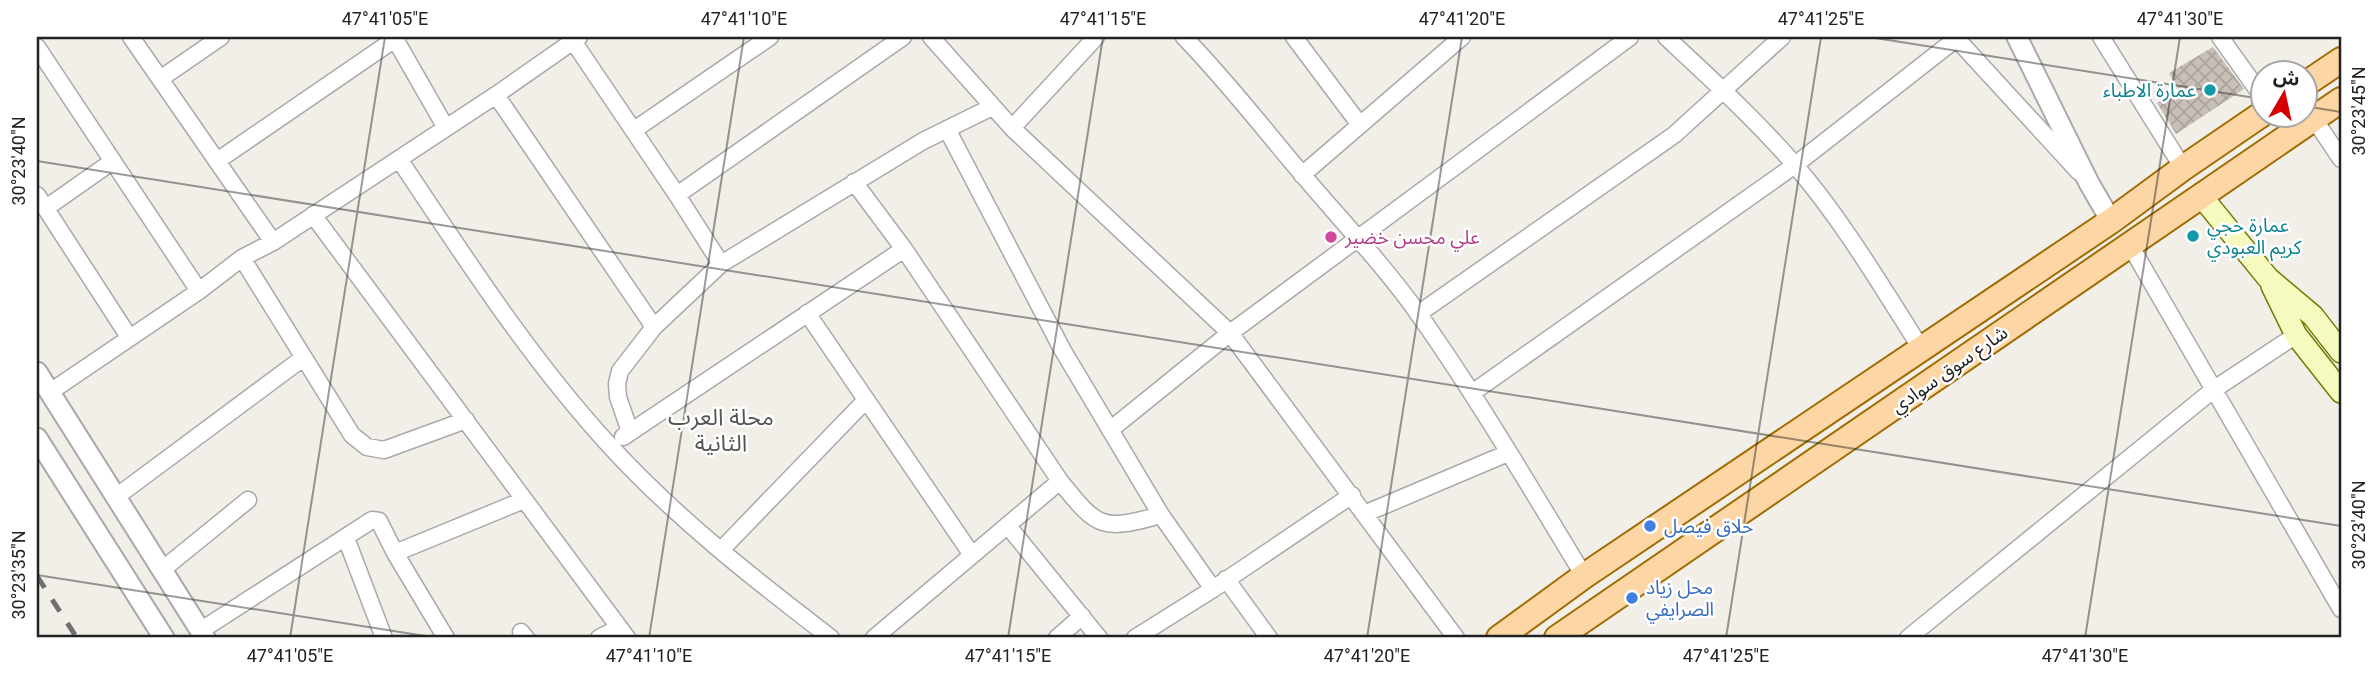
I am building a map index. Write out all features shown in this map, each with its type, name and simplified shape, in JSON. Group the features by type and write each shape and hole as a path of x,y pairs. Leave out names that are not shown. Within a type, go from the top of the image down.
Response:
{"main road":[{"path":"2318,76 2341,60"},
{"name":"شارع سوق سوادي","path":"2318,116 2341,100"},
{"name":"شارع سوق سوادي","path":"1499,638 1584,576 1922,350 2248,124"},
{"name":"شارع سوق سوادي","path":"1557,638 2298,130"},
{"path":"2203,197 2269,278 2313,316 2341,352"},
{"path":"2269,278 2296,335 2341,392"}],"street":[{"path":"44,37 37,44 199,290"},
{"path":"131,37 273,242"},
{"path":"160,79 221,37"},
{"path":"634,130 770,37"},
{"path":"677,195 903,37"},
{"path":"931,37 1012,128 1230,333 1456,638"},
{"path":"1012,128 1096,37"},
{"path":"1184,37 1205,58 1359,239 1418,314 1472,393 1584,576"},
{"path":"1294,37 1360,125"},
{"path":"1302,175 1360,125 1443,43 1462,37"},
{"path":"1110,429 1230,333 1630,37"},
{"path":"1666,37 1724,91 1795,165 1856,247 1922,350"},
{"path":"1418,314 1674,135 1782,37"},
{"path":"2017,37 2089,183 2111,221"},
{"path":"2101,37 2183,167"},
{"path":"2220,37 2248,75"},
{"path":"217,161 397,38 446,128"},
{"path":"1472,393 1795,165 1956,38 2089,183"},
{"path":"50,392 242,258 273,242 496,95 566,41 634,130 721,264"},
{"path":"496,95 654,327"},
{"path":"630,432 618,397 620,371 654,327 721,264 854,182 947,129 992,107"},
{"path":"2318,125 2341,159"},
{"path":"947,129 1062,349 1161,515 1269,638"},
{"path":"399,159 525,342 610,446 662,499 831,638"},
{"path":"113,161 41,201 129,337"},
{"path":"854,182 904,249 1060,481 1091,518 1104,524 1118,525 1161,515"},
{"path":"313,215 623,633 598,638"},
{"path":"2130,244 2341,609"},
{"path":"610,446 904,249"},
{"path":"242,258 352,435 367,447 384,450 466,420"},
{"path":"807,313 972,555"},
{"path":"1908,638 2213,390 2296,335"},
{"path":"116,497 303,358"},
{"path":"37,372 202,634 372,520 379,522 446,638"},
{"path":"721,550 866,400"},
{"path":"37,438 164,638"},
{"path":"1364,514 1508,453"},
{"path":"874,638 1060,481"},
{"path":"1135,638 1352,495"},
{"path":"162,570 248,500"},
{"path":"395,553 524,500"},
{"path":"1007,526 1099,638"},
{"path":"346,538 384,638"},
{"path":"1057,638 1082,616"}],"building":[{"name":"عمارة الاطباء","path":"2213,47 2244,89 2176,134 2157,103 2179,91 2169,73"}],"railway":[{"path":"37,576 77,638"}],"place":[{"name":"عمارة الاطباء","path":"2210,90"},
{"name":"عمارة حجي كريم العبودي","path":"2193,236"},
{"name":"علي محسن خضير","path":"1331,237"},
{"name":"حلاق فيصل","path":"1650,526"},
{"name":"محل زياد الصرايفي","path":"1632,598"}],"district":[{"name":"محلة العرب الثانية","path":"721,430"}]}
